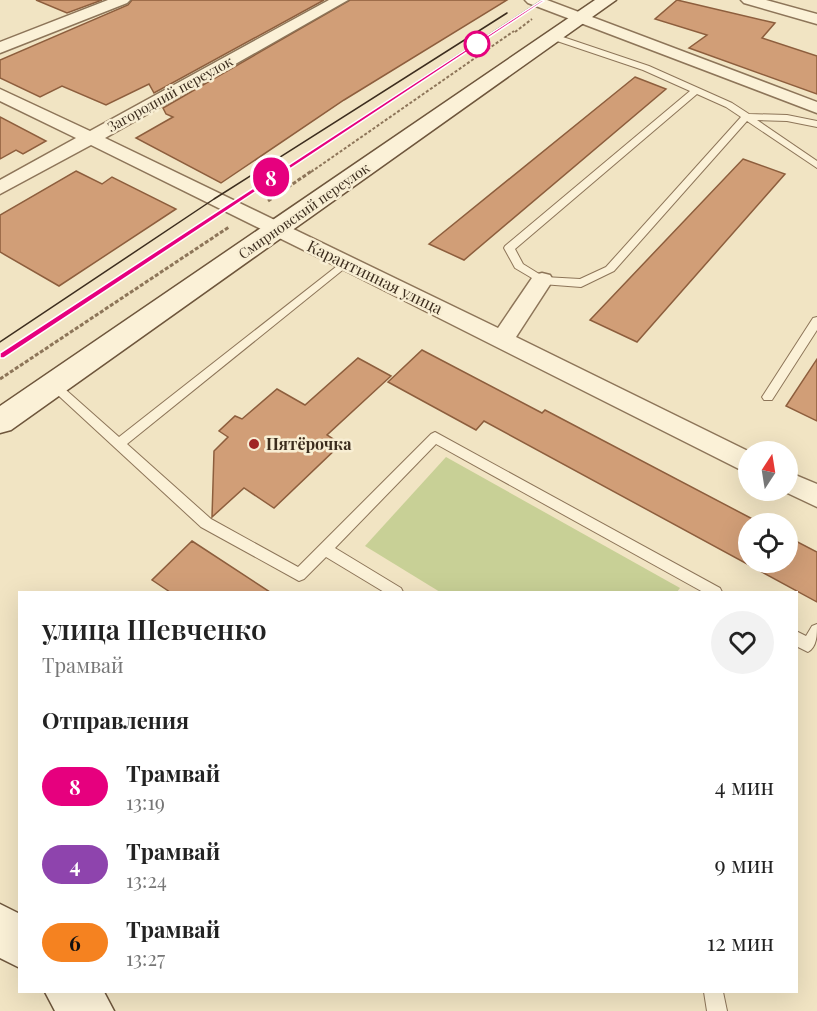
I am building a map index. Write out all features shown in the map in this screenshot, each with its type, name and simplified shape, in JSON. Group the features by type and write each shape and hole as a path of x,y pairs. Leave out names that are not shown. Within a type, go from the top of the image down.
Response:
{"main road":[{"name":"Смирновский переулок","path":"0,422 607,0"},
{"path":"0,927 18,943"},
{"path":"70,993 90,1011"}],"street":[{"path":"0,48 122,0"},
{"name":"Загородний переулок","path":"0,188 340,0"},
{"path":"533,0 817,108"},
{"path":"749,0 817,19"},
{"name":"Карантинная улица","path":"0,94 346,262 738,457"},
{"path":"502,340 542,279"},
{"path":"798,487 817,496"}],"lane":[{"path":"554,37 646,68 729,105 817,165"},
{"path":"696,90 509,248 519,266 542,279 581,283 610,269 746,117 787,118 817,124"},
{"path":"118,444 346,262"},
{"path":"768,397 817,321"},
{"path":"53,385 206,523 299,575 435,437 695,588 710,591"},
{"path":"325,549 394,591"},
{"path":"798,639 808,645 817,631"},
{"path":"714,993 717,1011"}],"green space":[{"path":"446,457 680,588 678,591 438,591 365,546"}],"building":[{"path":"36,0 102,0 67,13"},
{"path":"132,0 324,0 154,93 149,84 106,105 62,86 40,97 0,78 0,60 128,5"},
{"path":"350,0 507,0 344,100 221,183 136,138 173,117 166,114 163,108"},
{"path":"677,0 775,23 762,38 817,56 817,94 689,48 707,35 655,19"},
{"path":"635,77 666,89 464,260 429,244"},
{"path":"0,117 46,141 23,154 16,150 0,159"},
{"path":"743,159 785,174 637,342 590,320"},
{"path":"76,171 102,184 112,177 176,209 59,286 0,252 0,215"},
{"path":"422,350 542,413 545,410 741,513 738,513 738,559 484,421 476,430 388,382"},
{"path":"358,358 391,376 327,435 341,444 274,508 244,488 212,517 214,451 228,437 219,431 235,416 242,419 277,389 305,405"},
{"path":"817,359 817,421 786,406"},
{"path":"192,541 268,591 168,591 152,580"},
{"path":"798,542 817,552 817,602 764,573 798,573"}],"tram line":[{"path":"0,356 542,0"},
{"name":"8","path":"0,356 542,0"},
{"path":"0,342 214,199 507,13"}],"place":[{"name":"Пятёрочка","path":"254,444"}]}
